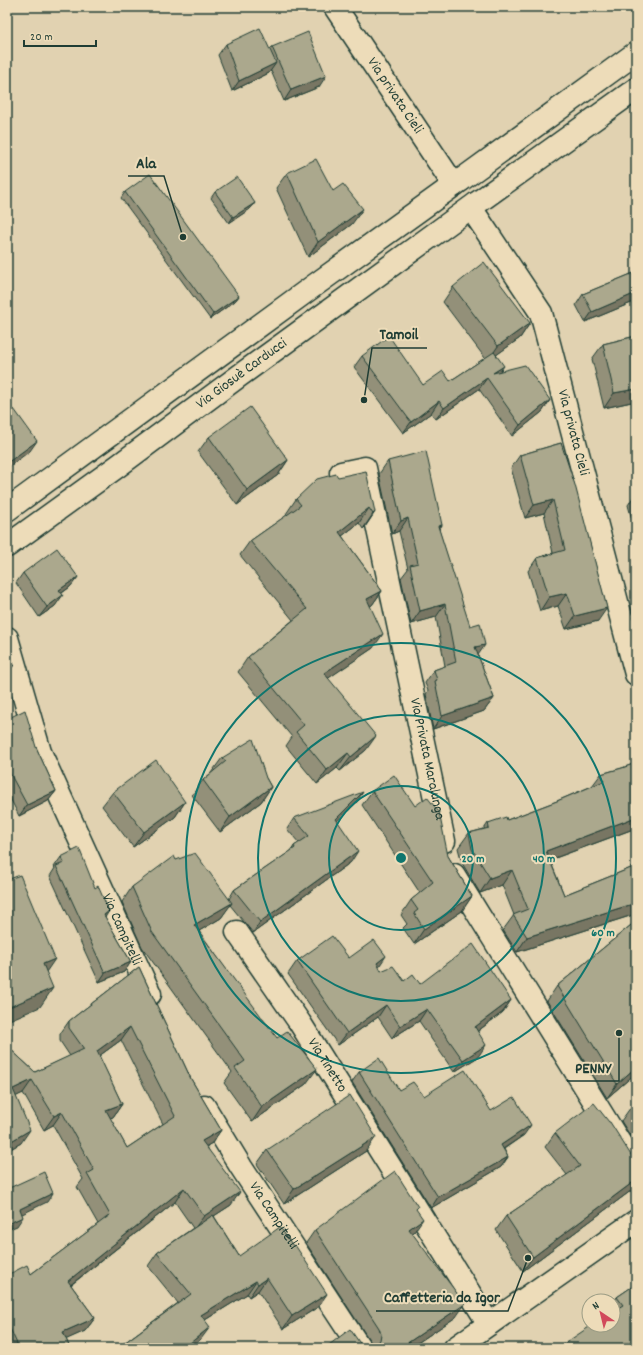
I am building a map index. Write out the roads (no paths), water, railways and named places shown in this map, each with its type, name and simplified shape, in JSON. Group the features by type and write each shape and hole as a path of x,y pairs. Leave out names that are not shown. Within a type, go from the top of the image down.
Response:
{"main road":[{"name":"Via privata Cieli","path":"335,7 386,84 457,183"},
{"name":"Via Giosuè Carducci","path":"7,510 636,53"},
{"name":"Via Giosuè Carducci","path":"7,546 118,466 245,371 632,92"},
{"name":"Via privata Cieli","path":"474,205 541,313 636,674"},
{"name":"Via Privata Maralunga","path":"341,473 365,468 450,868 636,1169"},
{"name":"Via Campitelli","path":"7,638 40,752 157,1010"},
{"name":"Via Tinetto","path":"237,932 300,1022 489,1324"},
{"name":"Via Campitelli","path":"193,1087 241,1167 360,1348"},
{"path":"455,1348 636,1221"}],"place":[{"name":"Ala","path":"183,237"},
{"name":"Tamoil","path":"364,400"},
{"name":"PENNY","path":"619,1033"},
{"name":"Caffetteria da Igor","path":"528,1258"}]}
